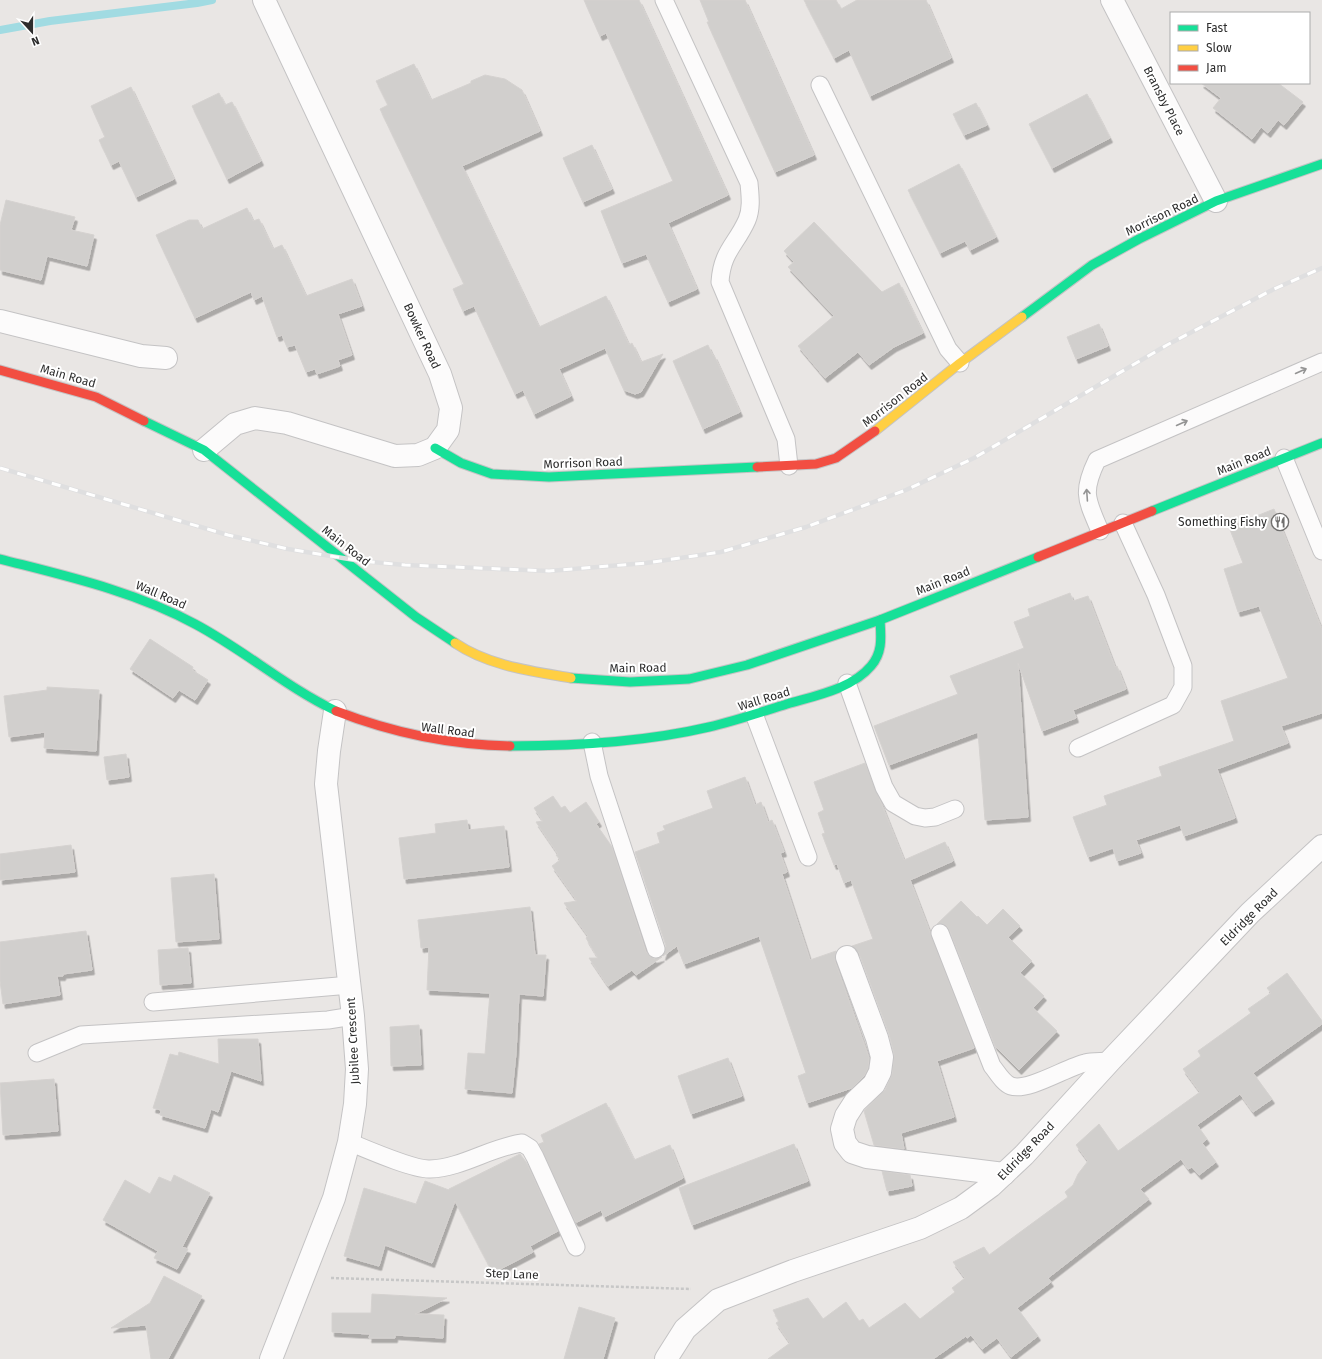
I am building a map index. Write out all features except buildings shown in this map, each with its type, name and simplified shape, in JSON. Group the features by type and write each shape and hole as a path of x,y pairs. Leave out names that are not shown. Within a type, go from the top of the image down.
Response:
{"street":[{"name":"Bowker Road","path":"264,0 440,374 451,408 448,430 435,448"},
{"name":"Bransby Place","path":"1112,0 1216,202"},
{"name":"Morrison Road","path":"435,448 461,463 492,474 549,477 789,466 816,464 836,458 899,413 960,363 1092,265 1139,239 1216,202 1322,164"},
{"path":"0,321 141,356 166,358"},
{"name":"Main Road","path":"0,370 96,397 204,450 416,617 465,650 510,668 571,678 630,682 689,679 747,665 880,620 1322,443"},
{"path":"204,450 235,424 255,418 287,423 395,456 418,455 435,448"},
{"name":"Wall Road","path":"0,559 84,581 153,602 197,624 284,682 335,711 406,735 448,743 488,746 542,746 642,738 721,725 814,696 847,683 866,672 877,660 882,642 880,620"},
{"name":"Jubilee Crescent","path":"271,1359 334,1198 349,1142 356,1104 357,1070 353,1016 326,784 335,711"},
{"name":"Eldridge Road","path":"666,1359 685,1329 718,1300 793,1271 920,1228 961,1208 991,1186 1024,1155 1110,1061 1250,913 1322,846"},
{"path":"847,957 877,1038 882,1057 880,1072 874,1084 855,1102 846,1116 842,1129 845,1143 852,1152 867,1157 1004,1174"}],"lane":[{"path":"664,0 749,183 750,202 747,220 732,244 721,267 720,282 786,439 789,466"},
{"path":"820,85 948,349 960,363"},
{"path":"1100,531 1086,497 1088,479 1097,460 1322,362"},
{"path":"1284,458 1322,551"},
{"path":"1078,748 1173,705 1183,687 1183,666 1156,595 1123,523"},
{"path":"847,683 884,787 893,803 915,816 925,818 936,817 955,810"},
{"path":"754,714 808,857"},
{"path":"592,742 600,776 656,949"},
{"path":"940,933 992,1066 1002,1080 1010,1086 1019,1087 1085,1063 1110,1061"},
{"path":"153,1002 350,985"},
{"path":"37,1053 81,1035 328,1020 353,1016"},
{"path":"349,1142 429,1169 446,1167 510,1144 522,1143 530,1148 535,1157 576,1247"}],"path":[{"name":"Step Lane","path":"304,1277 688,1288 718,1300"}],"waterway":[{"path":"0,30 50,21 212,0"}],"railway":[{"path":"0,468 228,535 288,549 361,561 405,565 549,571 646,563 721,552 806,527 906,490 974,458 1167,345 1274,289 1322,268"}],"traffic: fast":[{"path":"1022,317 1092,265 1139,239 1216,201 1322,164"},
{"path":"144,421 204,450 416,617 455,643"},
{"path":"1152,511 1322,443"},
{"path":"435,448 461,463 492,474 549,477 757,467"},
{"path":"571,678 630,682 689,679 747,665 880,620 1038,557"},
{"path":"0,559 124,593 172,612 213,634 282,680 336,711"},
{"path":"510,746 585,744 635,740 685,732 728,722 832,691 854,681 875,661 880,644 880,620"}],"traffic: slow":[{"path":"875,431 960,363 1022,317"},
{"path":"455,643 468,651 496,662 526,670 571,678"}],"traffic: jam":[{"path":"0,370 96,397 144,421"},
{"path":"757,467 816,464 836,458 875,431"},
{"path":"1038,557 1152,511"},
{"path":"336,711 379,726 422,736 466,743 510,746"}],"place":[{"name":"Something Fishy","path":"1280,522"}]}
